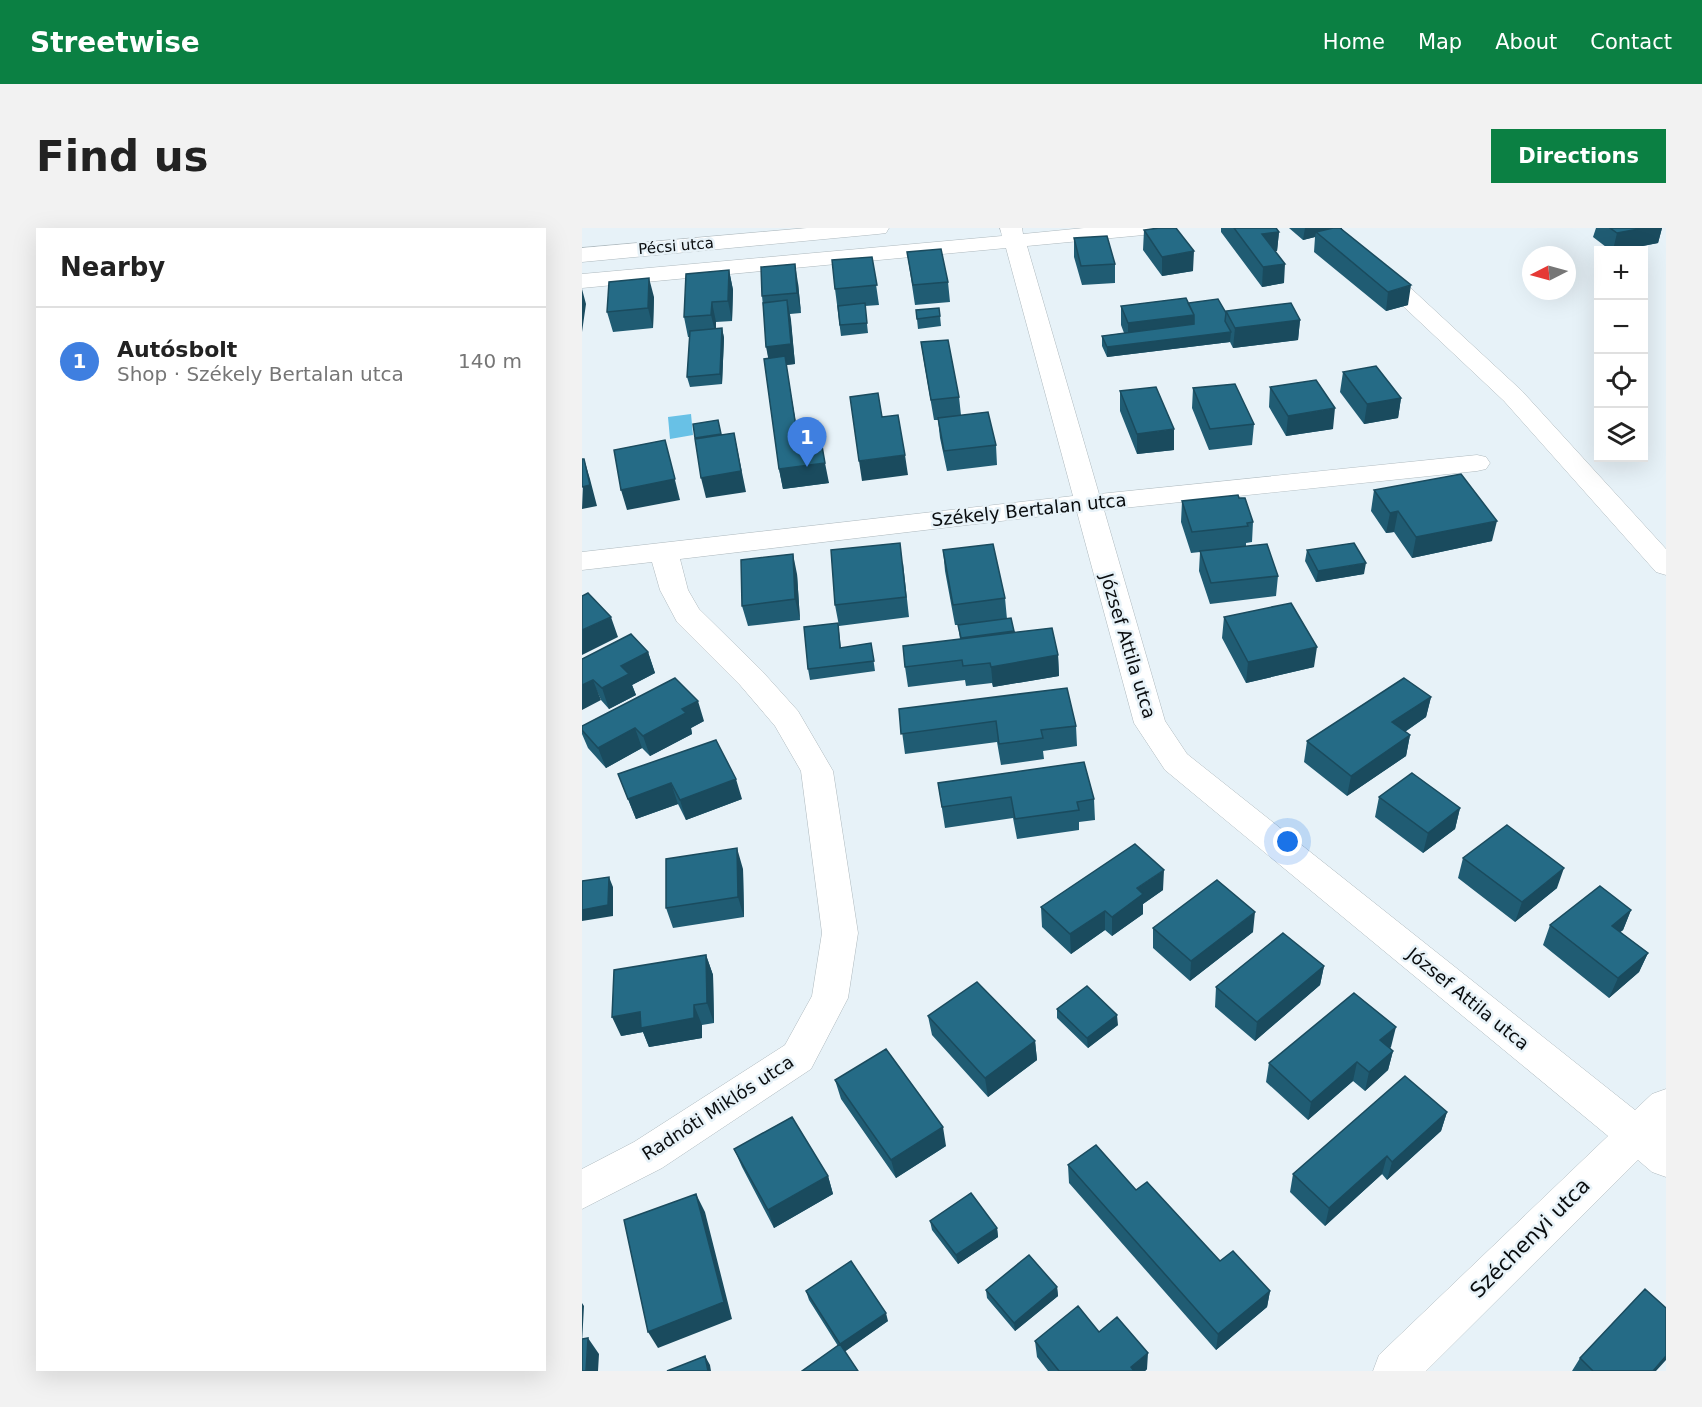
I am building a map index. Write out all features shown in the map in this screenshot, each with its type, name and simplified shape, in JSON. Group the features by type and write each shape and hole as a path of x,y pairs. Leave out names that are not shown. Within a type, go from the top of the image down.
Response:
{"street":[{"name":"Pécsi utca","path":"582,255 878,228"},
{"path":"582,281 1013,235 1154,228"},
{"name":"József Attila utca","path":"1013,235 1150,723 1176,762 1651,1147"},
{"path":"1395,286 1513,396 1666,566"},
{"name":"Székely Bertalan utca","path":"582,561 1087,503 1477,463"},
{"name":"Radnóti Miklós utca","path":"582,1190 648,1155 798,1057 830,998 840,933 818,771 787,718 751,678 687,615 674,590 664,552"},
{"name":"Széchenyi utca","path":"1395,1371 1651,1147 1666,1106"}],"water":[{"path":"691,414 693,435 670,439 668,417"}],"building":[{"path":"1176,228 1194,251 1162,257 1144,230"},
{"path":"1234,228 1276,228 1279,232 1262,234 1285,264 1263,267"},
{"path":"1340,228 1411,285 1388,292 1316,232"},
{"path":"1610,228 1644,228 1617,233"},
{"path":"1107,236 1115,264 1081,266 1074,238"},
{"path":"941,249 948,282 913,285 907,252"},
{"path":"872,257 877,285 835,289 832,260"},
{"path":"795,264 797,293 762,296 761,267"},
{"path":"729,270 728,301 712,302 711,315 684,317 686,274"},
{"path":"649,278 648,308 607,312 609,282"},
{"path":"1186,298 1194,315 1128,323 1121,306"},
{"path":"1218,299 1226,313 1225,321 1231,332 1107,347 1102,336 1194,324 1194,315 1188,303"},
{"path":"787,300 791,344 766,347 763,303"},
{"path":"865,303 867,323 840,325 838,306"},
{"path":"1291,303 1300,320 1235,328 1226,311"},
{"path":"939,308 940,316 917,319 916,310"},
{"path":"722,328 720,374 687,377 690,331"},
{"path":"948,340 959,397 931,400 921,342"},
{"path":"785,356 796,427 818,423 825,463 779,469 764,359"},
{"path":"1376,366 1401,398 1367,404 1343,372"},
{"path":"1316,380 1335,408 1288,416 1270,387"},
{"path":"1235,384 1254,424 1210,429 1193,388"},
{"path":"1156,387 1174,429 1137,434 1120,391"},
{"path":"878,393 882,417 898,415 905,455 859,461 850,397"},
{"path":"988,412 996,445 944,451 938,418"},
{"path":"718,420 721,434 695,438 693,424"},
{"path":"734,433 741,471 701,478 695,439"},
{"path":"665,440 675,479 621,490 614,450"},
{"path":"582,459 584,459 590,485 582,487"},
{"path":"1461,474 1497,521 1416,537 1398,511 1390,513 1374,490"},
{"path":"1238,495 1239,498 1245,498 1253,522 1247,523 1248,526 1192,532 1182,501"},
{"path":"900,543 906,597 835,605 831,550"},
{"path":"1354,543 1366,563 1318,571 1307,550"},
{"path":"993,544 1005,598 953,605 943,550"},
{"path":"1267,544 1278,576 1211,583 1200,551"},
{"path":"793,554 795,599 742,606 741,560"},
{"path":"588,593 611,617 582,630 582,596"},
{"path":"1291,603 1317,647 1248,662 1224,617"},
{"path":"1011,618 1014,631 961,638 958,625"},
{"path":"838,623 840,648 871,643 874,661 808,669 804,627"},
{"path":"1052,628 1058,655 991,667 990,663 963,666 962,660 905,667 903,646"},
{"path":"631,634 648,652 621,666 629,674 602,688 593,680 582,685 582,659"},
{"path":"675,678 698,701 682,709 686,713 643,736 635,728 598,748 582,730 582,726"},
{"path":"1404,678 1431,697 1392,722 1410,735 1351,776 1307,741"},
{"path":"1067,688 1076,726 1041,730 1043,738 999,744 996,721 901,734 899,709"},
{"path":"716,740 736,779 680,800 671,783 628,799 618,774"},
{"path":"1084,762 1094,799 1077,802 1079,810 1015,819 1011,797 942,807 938,783"},
{"path":"1412,773 1460,808 1428,833 1379,797"},
{"path":"1507,825 1564,868 1522,902 1463,858"},
{"path":"1135,844 1164,870 1137,888 1143,894 1112,917 1105,911 1070,934 1041,907"},
{"path":"737,848 738,897 666,908 666,859"},
{"path":"609,877 608,905 582,910 582,881"},
{"path":"1217,880 1255,912 1191,961 1153,928"},
{"path":"1600,886 1631,910 1612,926 1648,953 1618,978 1550,925"},
{"path":"1283,933 1324,966 1257,1022 1216,987"},
{"path":"706,955 707,1003 694,1005 694,1018 641,1028 640,1012 612,1017 614,970"},
{"path":"977,982 1035,1041 985,1078 928,1016"},
{"path":"1087,986 1117,1015 1087,1038 1057,1009"},
{"path":"1354,993 1396,1027 1380,1040 1393,1051 1369,1072 1357,1062 1311,1102 1269,1063"},
{"path":"886,1049 943,1127 891,1160 835,1080"},
{"path":"1405,1076 1447,1112 1392,1162 1387,1156 1329,1208 1293,1174"},
{"path":"792,1117 828,1176 768,1210 734,1149"},
{"path":"1096,1145 1136,1190 1147,1182 1220,1261 1233,1251 1270,1291 1218,1334 1068,1165"},
{"path":"971,1193 997,1228 956,1255 930,1221"},
{"path":"696,1194 724,1302 648,1332 624,1220"},
{"path":"1029,1255 1057,1287 1014,1323 986,1290"},
{"path":"851,1261 886,1313 840,1344 806,1291"},
{"path":"1645,1289 1666,1308 1666,1356 1653,1371 1593,1371 1580,1358"},
{"path":"1078,1306 1099,1332 1117,1317 1148,1353 1131,1367 1134,1371 1059,1371 1035,1341"},
{"path":"588,1338 586,1371 582,1371 582,1339"},
{"path":"840,1344 858,1371 802,1371"},
{"path":"705,1356 708,1371 667,1371"}],"place":[{"name":"Autósbolt","path":"807,467"}]}
